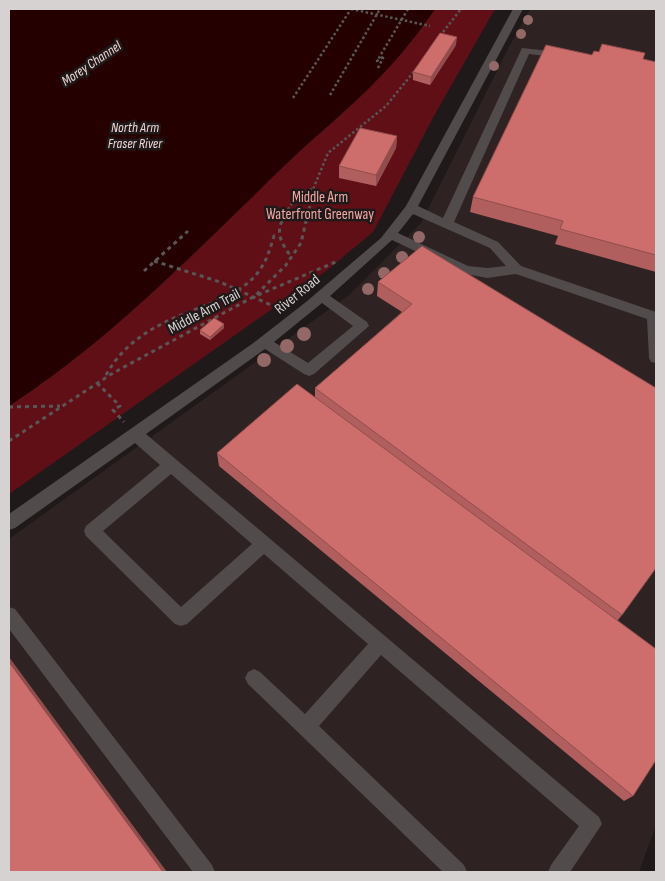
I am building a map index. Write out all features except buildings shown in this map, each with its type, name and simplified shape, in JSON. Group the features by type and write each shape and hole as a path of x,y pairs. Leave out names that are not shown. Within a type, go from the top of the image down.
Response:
{"street":[{"name":"River Road","path":"9,523 264,342 321,296 390,234 411,208 512,47 518,9"},
{"path":"447,224 512,47 572,56"},
{"path":"411,208 494,246 516,268 655,317 656,358"},
{"path":"390,234 466,270 487,273 516,268"},
{"path":"264,342 309,370 362,326 321,296"},
{"path":"135,434 592,824 558,872"},
{"path":"171,464 92,531 181,618 264,545"},
{"path":"9,615 205,872"},
{"path":"306,727 379,644"},
{"path":"254,678 457,872"}],"path":[{"path":"293,98 351,9 430,26"},
{"path":"330,95 380,9"},
{"path":"378,68 384,56 377,61 400,19 408,9"},
{"path":"436,40 461,9"},
{"name":"Middle Arm Trail","path":"9,441 106,377 256,296 292,257 301,243 314,187 328,153 386,106 417,68"},
{"path":"292,257 280,239 279,227 293,200 303,192 314,187"},
{"path":"144,271 188,231"},
{"path":"106,377 111,366 133,340 157,325 230,296 246,285 264,266 272,250 274,236 279,235"},
{"path":"256,296 345,257 358,264"},
{"path":"154,261 199,273 256,296 280,309"},
{"path":"97,383 120,406 112,410 135,434"},
{"path":"9,407 61,406"}],"shaded area":[{"path":"530,9 656,9 656,825 639,872 9,872 9,539 349,295 421,223"}],"green space":[{"name":"Middle Arm Waterfront Greenway","path":"435,9 495,9 435,114 373,232 326,271 9,494 9,406 83,352 153,292 392,65"}],"water":[{"name":"North Arm Fraser River","path":"9,9 435,9 392,65 153,292 83,352 9,406"}],"water label":[{"name":"Morey Channel","path":"91,63"}]}
